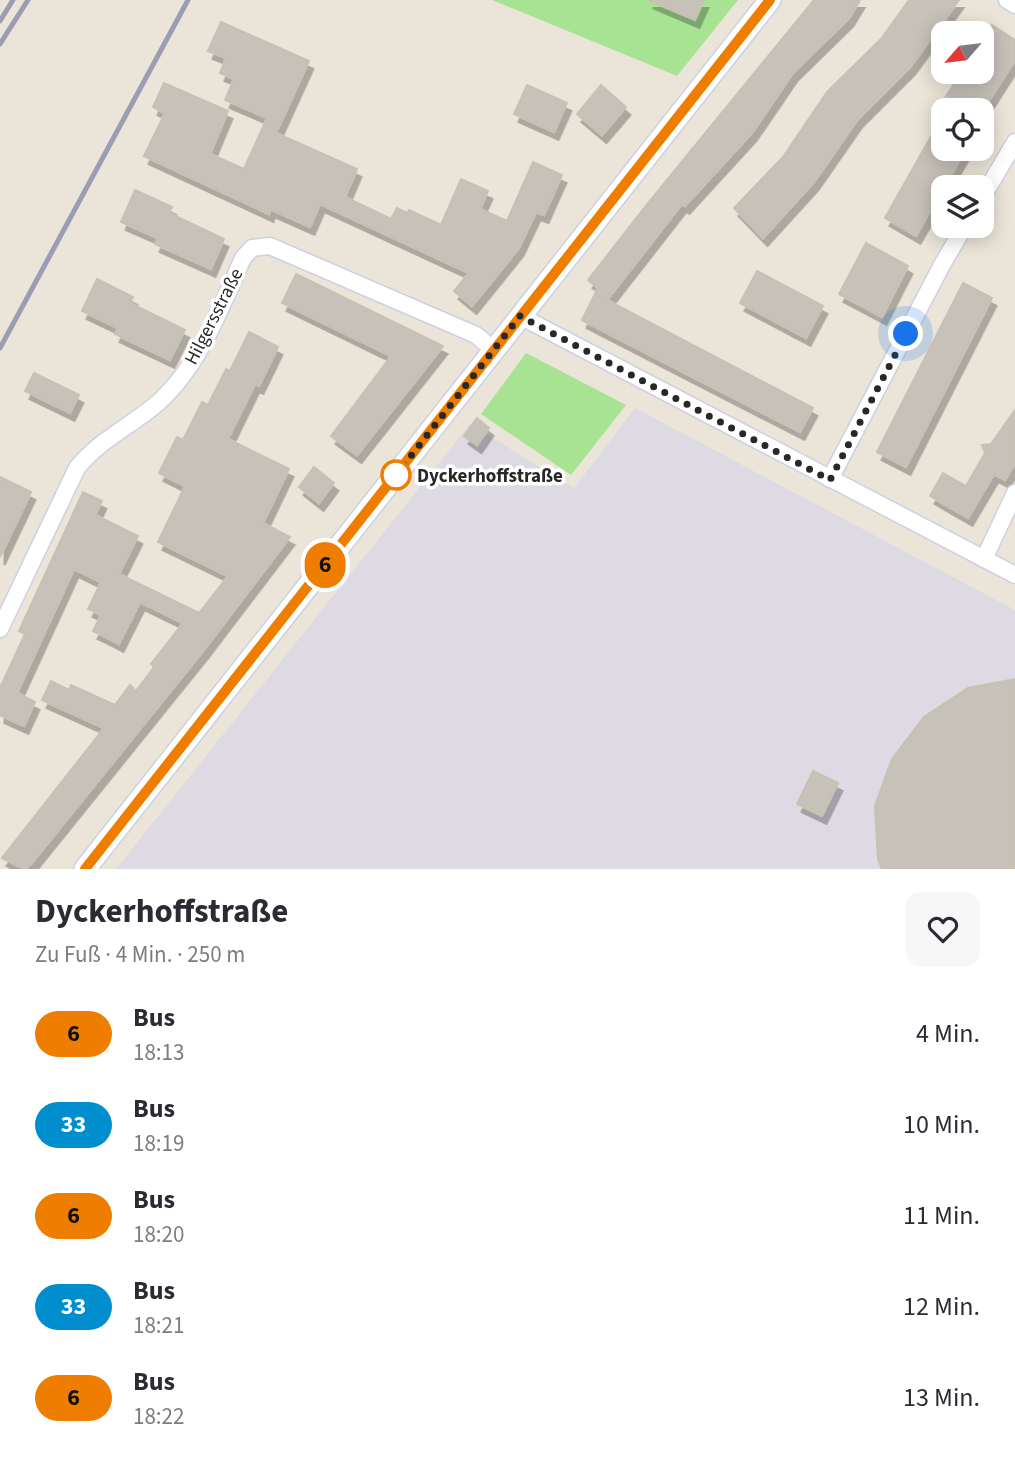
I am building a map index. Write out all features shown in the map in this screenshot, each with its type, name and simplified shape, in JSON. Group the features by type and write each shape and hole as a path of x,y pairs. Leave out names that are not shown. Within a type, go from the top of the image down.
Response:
{"main road":[{"path":"85,869 770,0"}],"street":[{"path":"1007,0 1015,5"},
{"path":"994,178 1015,142"},
{"path":"830,480 958,238"},
{"name":"Hilgersstraße","path":"0,629 76,468 86,456 149,410 174,387 208,334 243,258 252,248 270,246 476,335 494,350"},
{"path":"520,316 1015,575"},
{"path":"984,559 1015,493"}],"shaded area":[{"path":"635,408 1015,610 1015,869 116,869 470,424 574,488"}],"green space":[{"path":"492,0 738,0 677,76"},
{"path":"526,353 626,405 571,475 481,414"}],"building":[{"path":"648,0 704,0 695,20"},
{"path":"814,0 860,0 849,18 793,73 752,133 685,206 682,204 607,300 813,408 800,432 582,320 598,288 588,280"},
{"path":"909,0 959,0 944,21 931,21 931,38 911,66 858,119 814,182 763,238 734,208 783,157 827,92 881,39"},
{"path":"221,22 309,61 276,133 357,169 345,197 391,219 397,208 407,213 409,210 441,225 461,179 488,191 480,209 507,221 533,162 562,175 544,215 536,212 519,248 472,306 454,291 469,273 320,204 310,227 270,209 269,214 144,156 165,113 153,107 164,83 228,111 210,154 244,169 267,118 225,100 234,79 220,73 226,58 208,51"},
{"path":"994,26 1015,40 1015,60 991,98 945,98 954,84 994,84"},
{"path":"527,85 567,103 554,132 514,114"},
{"path":"601,85 626,107 602,135 577,114"},
{"path":"931,136 931,161 959,161 951,175 931,175 931,210 916,236 885,218"},
{"path":"135,190 172,207 169,213 224,239 211,269 155,244 158,238 121,222"},
{"path":"866,243 908,266 882,317 839,294"},
{"path":"757,271 823,306 806,338 740,303"},
{"path":"296,274 443,346 357,455 331,436 391,356 282,303"},
{"path":"97,279 133,297 130,303 185,330 170,360 115,334 118,328 82,311"},
{"path":"963,283 992,298 906,467 877,452"},
{"path":"249,332 278,347 259,386 255,384 228,439 289,469 263,523 290,537 204,650 31,864 26,868 18,866 2,858 104,728 42,700 51,681 69,690 71,685 115,705 130,685 136,691 154,667 151,664 183,623 140,602 119,644 93,631 101,615 88,609 101,582 74,569 17,693 35,702 24,726 0,715 0,688 25,634 19,631 83,492 102,501 95,515 138,536 119,574 199,613 228,576 158,542 185,486 159,473 177,437 183,440 202,402 208,405 226,369 230,371"},
{"path":"34,373 79,395 70,413 25,391"},
{"path":"1015,410 1015,463 1005,480 994,474 968,518 930,496 943,473 966,486 985,453 982,445 991,444"},
{"path":"477,418 489,428 477,445 464,436"},
{"path":"314,467 334,483 319,503 299,487"},
{"path":"0,477 31,492 0,557"},
{"path":"1015,679 1015,869 882,869 878,859 875,806 892,759 924,717 968,688"},
{"path":"813,771 838,783 822,816 797,804"}],"railway":[{"path":"0,21 13,0"},
{"path":"0,44 28,0"},
{"path":"0,348 188,0"}],"bus line":[{"name":"6","path":"85,869 770,0"}],"place":[{"name":"Dyckerhoffstraße","path":"396,475"}],"route":[{"path":"396,475 520,316 830,480 906,334"}]}
